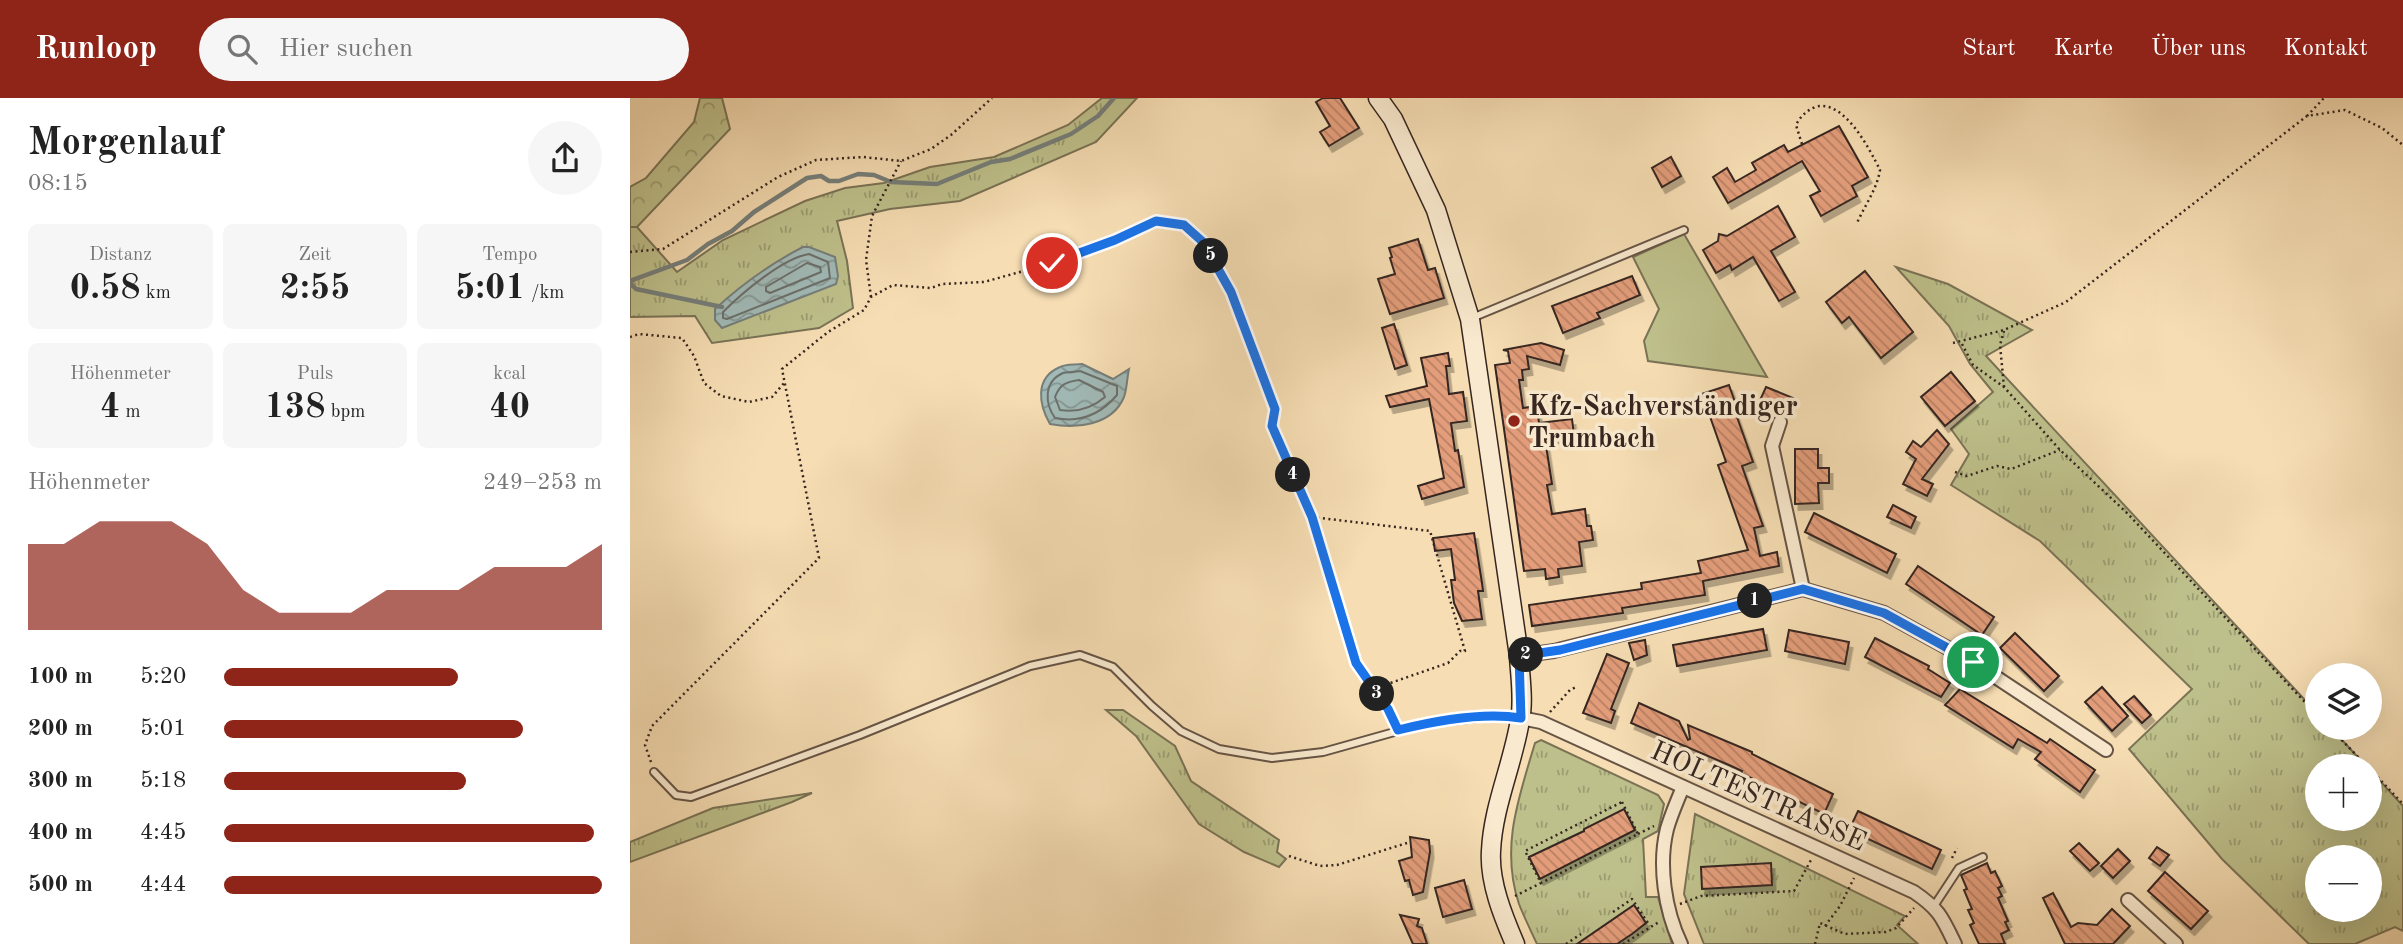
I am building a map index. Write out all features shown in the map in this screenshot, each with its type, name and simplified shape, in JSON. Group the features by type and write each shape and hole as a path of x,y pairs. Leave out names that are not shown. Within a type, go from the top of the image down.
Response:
{"street":[{"path":"1378,98 1393,120 1436,210 1470,319 1519,656 1521,718 1495,819 1490,853 1499,907 1515,944"},
{"path":"1780,422 1772,446 1803,589"},
{"path":"1519,656 1560,650 1803,589 1884,613 1973,662 2106,750"},
{"name":"HOLTESTRASSE","path":"1521,718 1541,722 1914,891 1929,902"},
{"path":"1681,944 1670,913 1663,848 1683,787"},
{"path":"2127,900 2176,944"},
{"path":"1929,902 1941,914 1955,944"}],"lane":[{"path":"1470,319 1684,230"},
{"path":"654,772 676,795 691,797 860,735 1030,666 1080,656 1113,667 1181,731 1219,748 1272,758 1324,752 1423,724 1505,716 1521,718"},
{"path":"1929,902 1959,868 1983,857"}],"path":[{"path":"630,252 663,249 778,177 816,160 863,157 901,161 931,149 992,98"},
{"path":"1953,343 1962,343 2004,330 2066,302 2307,116 2324,98"},
{"path":"1802,144 1796,125 1799,118 1818,105 1830,106 1850,119 1880,170 1878,183 1857,223"},
{"path":"2307,116 2345,110 2382,128 2403,145"},
{"path":"871,297 866,260 872,216 901,161"},
{"path":"654,772 645,745 652,726 819,558 782,369 828,332 864,310 871,297 893,285 931,288 942,284 984,282 1052,263 1115,240 1156,221 1184,225 1203,242 1231,292 1275,409 1272,426 1312,517 1356,663 1388,709 1398,730"},
{"path":"2004,330 2000,345 2004,387"},
{"path":"630,337 639,334 682,338 694,356 705,383 722,396 749,402 772,397 785,382"},
{"path":"1962,343 1973,365 2004,387 2060,450 2136,522 2305,702"},
{"path":"1955,472 1967,476 1997,466 2011,469 2060,450"},
{"path":"1312,517 1430,531 1465,651 1460,651 1448,663 1373,689"},
{"path":"1559,702 1576,687"},
{"path":"2341,740 2355,754"},
{"path":"2382,782 2403,804"},
{"path":"1515,896 1541,883 1638,834 1622,802 1525,851 1541,883"},
{"path":"1289,856 1320,866 1337,865 1410,842"},
{"path":"1623,944 1701,896 1794,891 1818,848"},
{"path":"1825,926 1840,906 1859,867"},
{"path":"1613,912 1632,900 1650,926"},
{"path":"1815,944 1820,923 1845,934 1886,932 1896,928 1929,902"},
{"path":"1566,944 1581,934"}],"green space":[{"path":"700,98 722,98 730,129 637,227 630,227 630,187 646,178 694,122"},
{"path":"1102,98 1137,98 1096,142 960,201 890,209 837,221 847,261 853,308 819,328 712,343 695,316 630,317 630,227 637,227 677,272 723,240 805,201 845,188 884,183 930,167 994,157 1068,125"},
{"path":"1684,234 1767,377 1648,361 1644,341 1659,309 1633,257"},
{"path":"1896,267 1948,284 2032,330 1986,356 2305,700 2305,740 2342,740 2355,754 2305,754 2305,831 2382,831 2382,783 2403,806 2403,931 2395,927 2355,944 2309,944 2222,859 2129,749 2192,689 2040,541 1951,485 1969,454 1951,429 1993,392 1970,364 1949,326"},
{"path":"1106,710 1123,710 1175,746 1191,781 1279,840 1277,852 1286,859 1279,867 1244,852 1199,824 1136,736"},
{"path":"1541,740 1658,795 1664,804 1658,831 1643,839 1646,897 1658,897 1672,944 1537,944 1519,904 1511,862 1511,842 1523,783 1535,743"},
{"path":"812,793 630,862 630,842 713,808"},
{"path":"1695,814 1905,916 1897,925 1918,944 1704,944 1684,894"}],"water":[{"path":"803,247 835,257 838,276 836,284 722,328 715,320 715,309 757,275"},
{"path":"1082,364 1113,379 1129,369 1124,397 1118,407 1102,420 1070,426 1050,424 1041,401 1046,378 1062,366"}],"building":[{"path":"1323,98 1340,98 1359,128 1329,146 1320,132 1330,126 1316,102"},
{"path":"1839,126 1868,177 1852,186 1857,196 1821,216 1810,196 1820,191 1802,161 1728,203 1713,177 1727,168 1735,182 1756,170 1752,163 1784,145 1788,152"},
{"path":"1671,157 1681,176 1662,187 1652,168"},
{"path":"1778,206 1795,237 1771,251 1795,292 1779,301 1753,257 1732,270 1730,265 1716,273 1703,250 1718,241 1719,234 1727,236"},
{"path":"1418,239 1428,270 1435,268 1444,298 1390,314 1378,279 1395,274 1389,248"},
{"path":"1865,271 1913,332 1881,358 1849,317 1842,323 1826,302"},
{"path":"1632,276 1640,295 1597,313 1600,318 1563,333 1552,306"},
{"path":"1394,324 1407,365 1395,369 1382,328"},
{"path":"1541,343 1564,350 1560,365 1527,356 1529,369 1522,370 1523,380 1519,380 1523,408 1537,406 1539,423 1572,419 1574,435 1545,439 1552,484 1547,485 1552,514 1585,509 1587,526 1591,526 1593,540 1579,542 1582,566 1558,569 1559,577 1546,579 1545,569 1524,571 1495,365 1510,363 1508,351 1503,350"},
{"path":"1448,353 1450,366 1446,366 1449,394 1463,392 1467,421 1451,423 1464,487 1422,499 1418,486 1444,478 1429,399 1390,407 1386,396 1427,386 1421,358"},
{"path":"1951,372 1975,401 1945,426 1921,397"},
{"path":"1729,385 1735,402 1732,403 1753,462 1742,466 1763,526 1754,528 1760,556 1777,552 1779,566 1703,581 1705,595 1622,608 1623,613 1532,626 1529,605 1642,589 1641,583 1701,573 1698,561 1748,550 1718,465 1726,462 1702,394"},
{"path":"1766,387 1793,398 1787,411 1761,398"},
{"path":"1937,430 1949,444 1922,479 1933,484 1927,496 1903,484 1916,459 1906,452 1913,441 1921,447"},
{"path":"1795,449 1818,449 1818,468 1829,468 1829,483 1818,483 1819,503 1795,504"},
{"path":"1893,505 1916,517 1911,528 1887,517"},
{"path":"1814,513 1896,554 1887,573 1805,532"},
{"path":"1474,533 1483,591 1478,591 1482,619 1462,621 1454,603 1451,580 1455,580 1451,549 1435,551 1433,538"},
{"path":"1918,566 1994,617 1982,635 1906,584"},
{"path":"1763,629 1767,650 1677,666 1673,645"},
{"path":"1789,630 1849,642 1845,664 1785,651"},
{"path":"2015,633 2059,676 2044,691 2000,648"},
{"path":"1875,638 1929,666 1928,669 1950,683 1941,697 1865,657"},
{"path":"1645,640 1647,655 1634,660 1629,643"},
{"path":"1607,654 1629,663 1611,709 1615,711 1611,723 1583,713"},
{"path":"2102,687 2128,716 2112,731 2085,702"},
{"path":"1960,689 2047,743 2050,739 2095,770 2080,792 2035,759 2041,752 2018,739 2013,748 1945,705"},
{"path":"2134,696 2151,715 2142,723 2124,704"},
{"path":"1639,703 1679,721 1688,740 1688,725 1752,752 1833,794 1824,814 1741,773 1742,771 1631,723"},
{"path":"1624,809 1635,830 1540,879 1529,857"},
{"path":"1858,811 1941,850 1932,869 1849,830"},
{"path":"1410,837 1429,840 1430,852 1423,892 1413,895 1399,861 1412,857"},
{"path":"2079,843 2099,863 2090,871 2070,851"},
{"path":"2157,847 2169,855 2160,866 2149,858"},
{"path":"2118,849 2130,861 2113,878 2101,866"},
{"path":"1771,863 1772,885 1702,889 1701,867"},
{"path":"1987,863 1991,873 1995,871 2002,886 1998,888 2002,896 1998,898 2009,930 2001,934 2005,944 1979,944 1970,925 1974,923 1968,910 1972,909 1961,875"},
{"path":"2165,872 2208,911 2191,929 2148,891"},
{"path":"1464,880 1472,909 1443,917 1435,888"},
{"path":"2053,893 2071,927 2078,923 2097,925 2112,909 2130,926 2113,944 2065,944 2043,898"},
{"path":"1634,905 1646,923 1632,934 1617,944 1577,944"},
{"path":"1400,915 1419,919 1417,926 1422,928 1427,944 1413,944"}],"waterway":[{"path":"630,281 687,260 807,178 821,176 829,181 839,181 858,174 874,175 891,182 937,184 1071,134 1098,116 1114,98"},
{"path":"630,283 636,289 722,307"}],"place":[{"name":"Kfz-Sachverständiger Trumbach","path":"1514,421"}],"route":[{"path":"1052,263 1115,240 1156,221 1184,225 1203,242 1231,292 1275,409 1272,426 1312,517 1356,663 1388,709 1398,730 1423,724 1505,716 1521,718 1519,656 1560,650 1803,589 1884,613 1973,662"}]}
